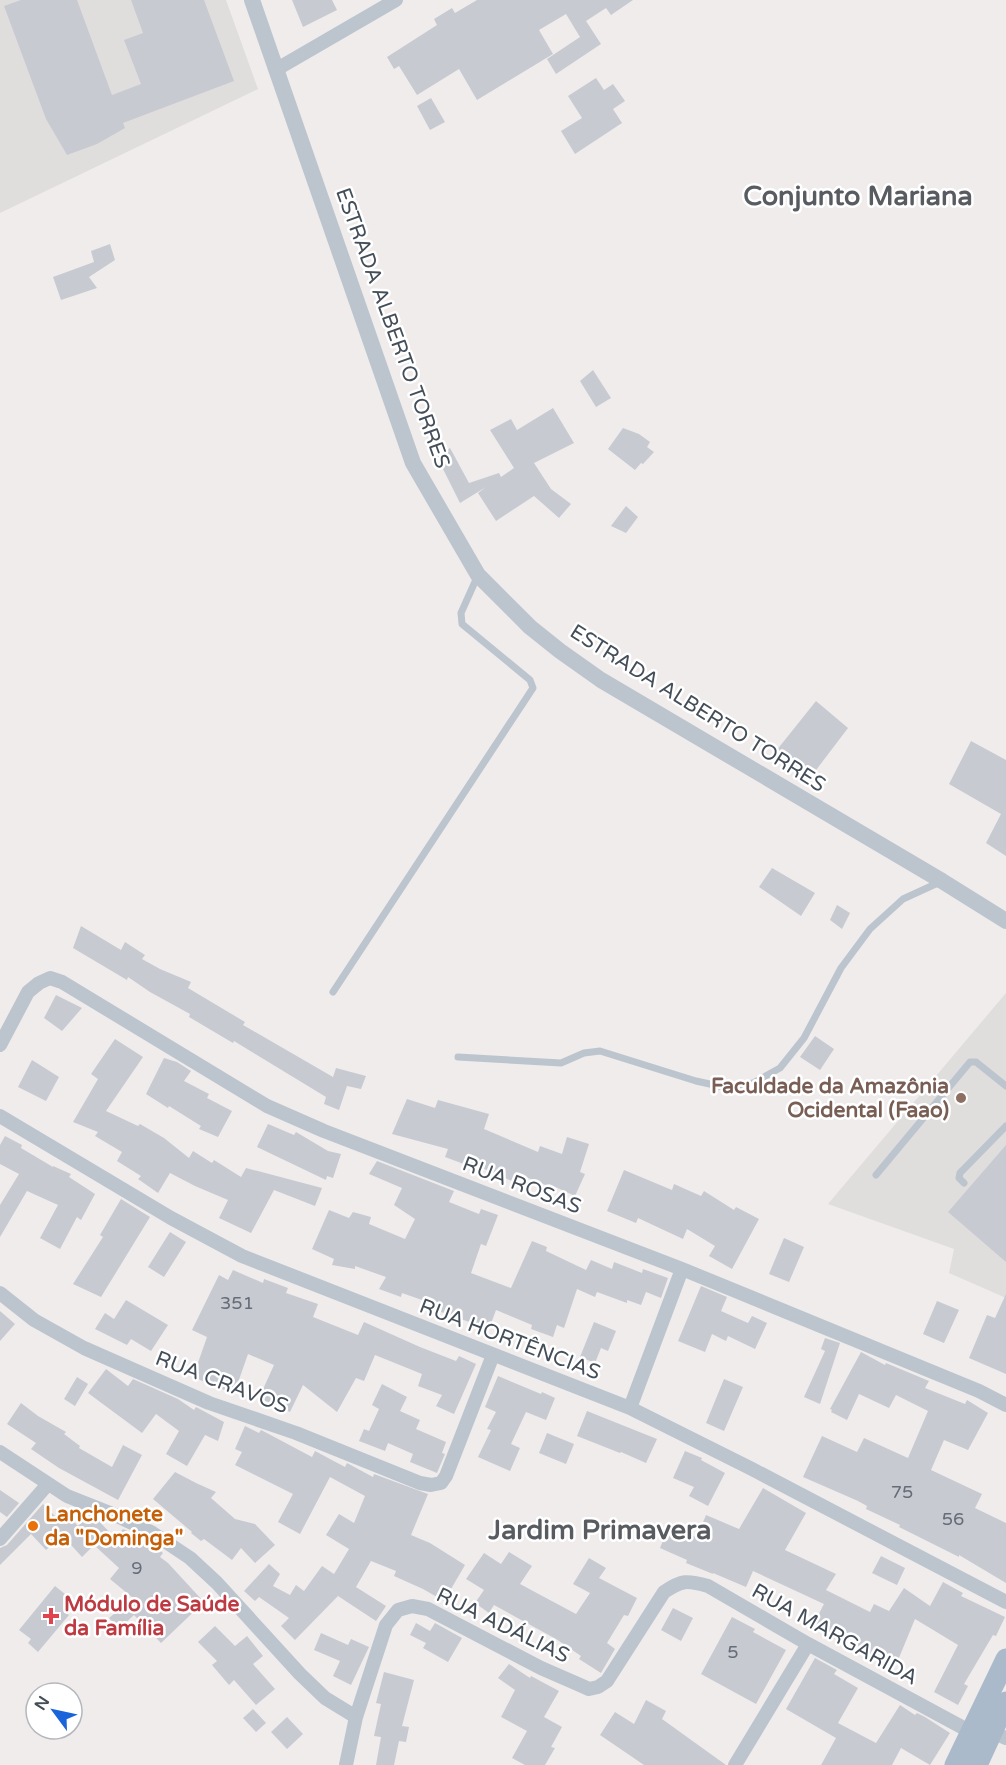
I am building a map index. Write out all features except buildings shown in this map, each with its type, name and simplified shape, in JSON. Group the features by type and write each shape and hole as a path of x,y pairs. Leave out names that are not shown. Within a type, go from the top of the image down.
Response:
{"main road":[{"path":"955,1765 990,1734 1006,1659"},
{"path":"976,1765 1006,1702"}],"street":[{"name":"ESTRADA ALBERTO TORRES","path":"252,0 413,463 478,575 530,627 601,680 1006,921"},
{"path":"277,69 396,0"},
{"name":"RUA ROSAS","path":"0,1045 28,992 50,978 62,982 267,1106 324,1131 682,1269 1006,1404"},
{"name":"RUA HORTÊNCIAS","path":"0,1116 171,1218 242,1256 630,1408 1006,1602"},
{"path":"630,1408 682,1269"},
{"name":"RUA CRAVOS","path":"0,1293 34,1320 84,1348 208,1403 296,1434 420,1483 431,1485 441,1483 446,1476 493,1355"},
{"path":"0,1452 48,1484 81,1502 151,1532 190,1558 217,1583 300,1674 326,1698 356,1717 346,1765"},
{"path":"0,1539 48,1484"},
{"name":"RUA MARGARIDA","path":"589,1689 598,1687 607,1681 664,1592 677,1583 692,1582 708,1586 808,1644 990,1734"},
{"name":"RUA ADÁLIAS","path":"356,1717 386,1625 398,1611 412,1606 428,1610 541,1668 589,1689"},
{"path":"735,1765 808,1644"}],"lane":[{"path":"333,992 532,688 530,680 462,624 460,613 478,575"},
{"path":"458,1057 561,1063 584,1053 600,1051 696,1081 728,1088 753,1083 780,1068 804,1038 841,968 870,929 903,899 942,881"},
{"path":"876,1175 970,1062 976,1062 1006,1086"},
{"path":"964,1184 959,1178 960,1173 1006,1126"}],"shaded area":[{"path":"0,0 226,0 258,89 0,213"},
{"name":"Faculdade da Amazônia Ocidental (Faao)","path":"1006,993 1006,1298 949,1273 954,1249 828,1204"}],"place":[{"name":"Faculdade da Amazônia Ocidental (Faao)","path":"961,1098"},
{"name":"Lanchonete da \"Dominga\"","path":"33,1526"},
{"name":"Módulo de Saúde da Família","path":"51,1616"}],"district":[{"name":"Conjunto Mariana","path":"858,196"},
{"name":"Jardim Primavera","path":"600,1530"}]}
